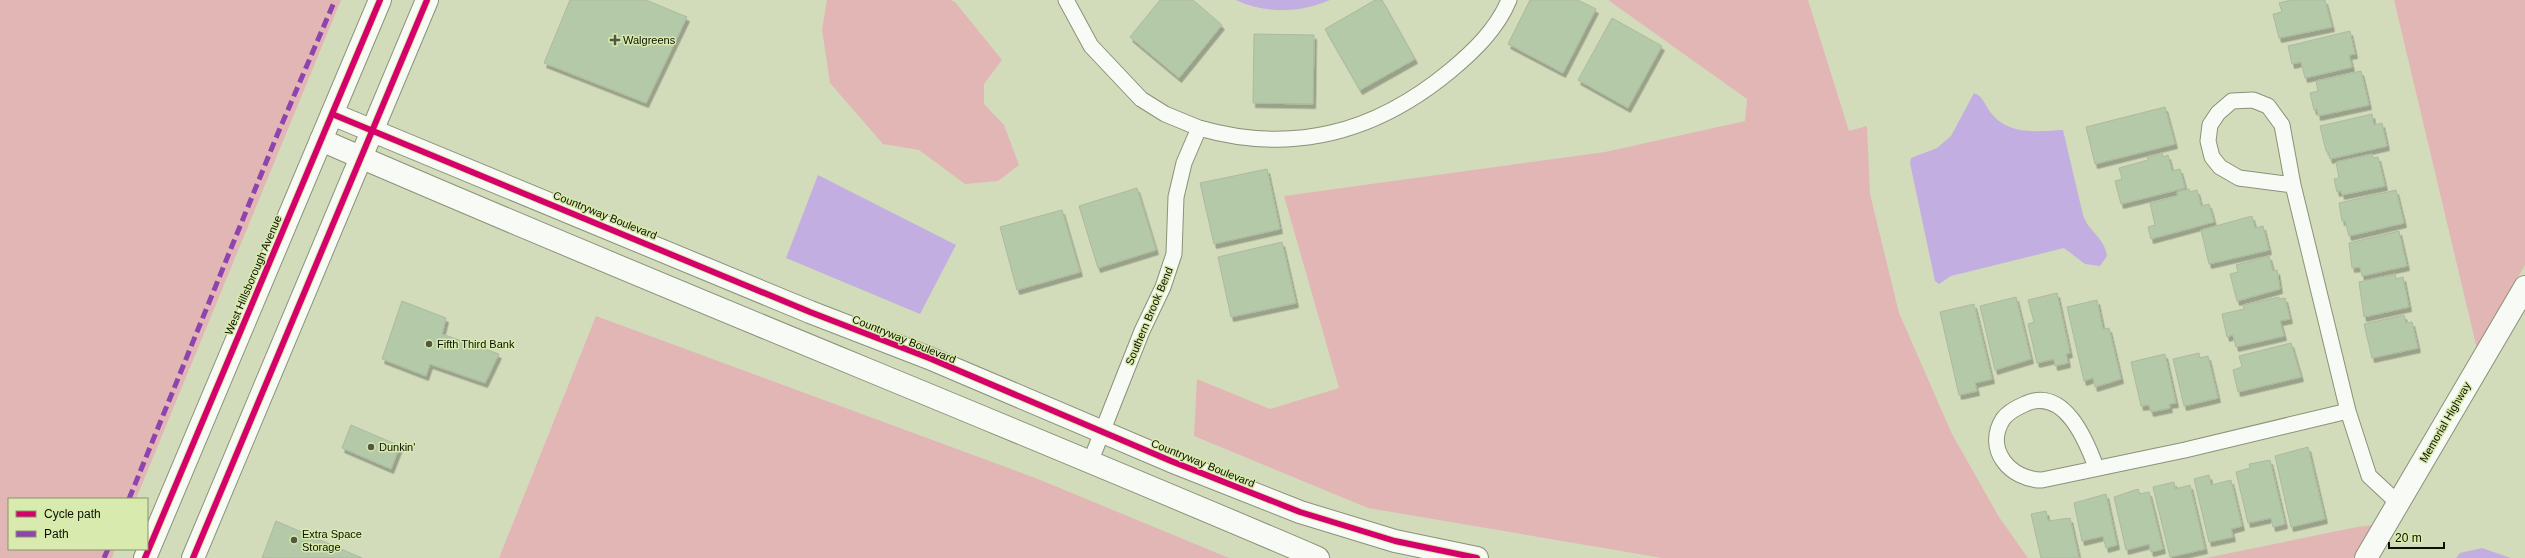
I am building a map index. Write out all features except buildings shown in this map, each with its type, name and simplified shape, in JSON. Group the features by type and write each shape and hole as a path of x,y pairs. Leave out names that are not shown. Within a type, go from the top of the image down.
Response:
{"street":[{"name":"West Hillsborough Avenue","path":"145,558 380,0"},
{"path":"193,558 427,0"},
{"path":"1066,0 1091,46 1141,99 1165,114 1198,128 1228,136 1269,140 1311,137 1352,128 1399,108 1434,84 1474,52 1503,16 1510,0"},
{"path":"2293,185 2239,178 2220,167 2212,157 2208,141 2210,125 2218,113 2232,101 2253,100 2268,106 2282,125 2293,185 2348,411 2370,476 2398,503"},
{"name":"Countryway Boulevard","path":"332,114 810,312 929,358 1102,432 1300,512 1395,541 1477,558"},
{"name":"Southern Brook Bend","path":"1091,460 1142,331 1163,287 1174,254 1176,197 1184,162 1198,128"},
{"path":"321,140 639,277 1091,460 1318,558"},
{"name":"Memorial Highway","path":"2366,558 2525,287"},
{"path":"2096,467 2080,430 2060,407 2051,403 2031,401 2017,408 2003,419 1998,432 2000,452 2012,472 2022,477 2042,480 2096,467 2185,450 2348,411"}],"shaded area":[{"path":"0,0 341,0 136,498 8,498 8,550 115,550 112,558 0,558"},
{"path":"827,0 951,0 955,2 1002,60 984,84 984,104 1004,125 1019,165 998,181 965,184 919,150 883,144 830,83 822,30"},
{"path":"1236,0 1330,0 1307,7 1271,10 1247,5"},
{"path":"1608,0 1808,0 1849,131 1867,126 1870,194 1899,313 1952,434 1999,517 2028,558 1662,558 1368,508 1194,436 1197,379 1270,409 1339,388 1284,196 1605,152 1745,121 1747,99"},
{"path":"2394,0 2525,0 2525,265 2477,349"},
{"path":"1974,93 1982,99 1991,113 2006,126 2015,129 2034,131 2063,130 2085,221 2100,239 2106,250 2107,256 2100,266 2085,264 2064,248 1951,276 1939,284 1935,281 1910,163 1911,158 1937,148 1951,136"},
{"path":"818,175 956,245 920,314 786,258"},
{"path":"596,316 1038,479 1229,558 499,558"},
{"path":"2373,525 2353,558 2206,558 2357,527"},
{"path":"2482,548 2511,558 2456,558 2460,553"}],"marked path":[{"path":"129,498 278,133 335,0"},
{"path":"104,558 108,550"}],"cycle path":[{"path":"145,558 380,0"},
{"path":"193,558 427,0"},
{"path":"332,114 810,312 929,358 1171,461 1300,512 1395,541 1477,558"}],"place":[{"name":"Walgreens","path":"615,40"},
{"name":"Fifth Third Bank","path":"429,344"},
{"name":"Dunkin'","path":"371,447"},
{"name":"Extra Space Storage","path":"294,540"}]}
